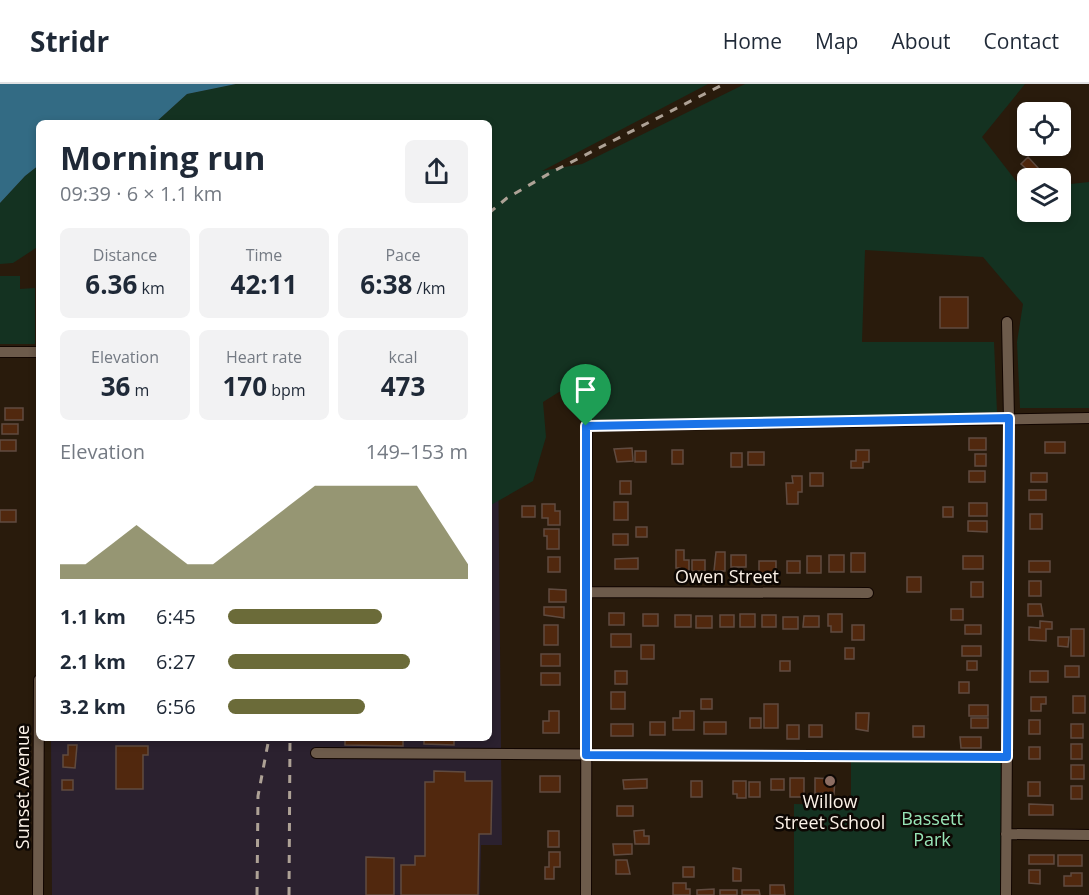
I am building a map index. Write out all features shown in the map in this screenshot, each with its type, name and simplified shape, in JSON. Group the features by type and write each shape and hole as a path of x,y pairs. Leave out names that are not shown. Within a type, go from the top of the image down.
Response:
{"street":[{"path":"1006,895 1009,418 1007,322"},
{"path":"0,352 36,352"},
{"path":"586,895 587,386"},
{"path":"586,426 1089,418"},
{"name":"Owen Street","path":"586,592 868,592"},
{"name":"Sunset Avenue","path":"38,895 39,741"},
{"path":"316,753 1007,757"},
{"path":"1006,834 1089,835"}],"shaded area":[{"path":"492,447 498,447 502,845 481,845 480,895 52,895 51,741 492,741"}],"green space":[{"path":"236,84 708,84 542,171 582,164 745,84 1025,84 982,137 1017,182 1017,222 1071,222 1071,184 1089,182 1089,408 1020,408 1017,342 1023,304 983,257 865,250 862,342 994,342 997,412 863,415 862,421 586,426 586,386 559,392 543,402 546,437 533,481 492,504 492,120 158,120 187,94"},
{"path":"36,167 36,248 13,263 0,264 0,203"},
{"path":"0,276 20,276 20,289 35,288 35,344 0,344"},
{"name":"Bassett Park","path":"851,761 1003,762 1003,895 794,895 794,804 851,805"}],"water":[{"path":"0,84 236,84 187,94 158,120 36,120 36,167 0,203"}],"building":[{"path":"1028,157 1038,168 1025,168 1021,164"},
{"path":"940,297 968,297 968,328 940,328"},
{"path":"5,408 23,408 23,420 5,420"},
{"path":"2,424 18,424 18,434 2,434"},
{"path":"969,438 986,438 986,450 969,450"},
{"path":"0,440 16,440 16,451 0,451"},
{"path":"1045,442 1065,442 1065,453 1045,453"},
{"path":"632,448 633,461 617,462 614,449"},
{"path":"672,450 683,450 683,464 672,464"},
{"path":"856,450 869,450 869,462 863,462 863,468 851,468 851,461 856,461"},
{"path":"635,451 646,451 646,462 635,462"},
{"path":"748,452 764,452 764,465 748,465"},
{"path":"731,453 742,453 742,467 731,467"},
{"path":"975,454 986,454 986,466 975,466"},
{"path":"969,471 985,471 985,482 969,482"},
{"path":"810,473 823,473 823,486 810,486"},
{"path":"1031,473 1047,473 1047,482 1031,482"},
{"path":"792,476 802,476 802,492 798,492 798,504 787,504 786,483 793,483"},
{"path":"620,481 631,481 631,494 620,494"},
{"path":"1029,490 1046,490 1046,500 1029,500"},
{"path":"614,502 628,502 628,520 614,520"},
{"path":"969,503 987,503 987,516 969,516"},
{"path":"542,504 555,504 555,511 560,511 560,525 548,525 548,518 542,518"},
{"path":"522,506 535,506 535,517 522,517"},
{"path":"943,507 953,507 953,517 943,517"},
{"path":"0,510 16,510 16,522 0,522"},
{"path":"1030,514 1042,514 1042,529 1030,529"},
{"path":"968,521 987,521 987,532 968,531"},
{"path":"636,527 647,527 647,537 636,537"},
{"path":"544,529 559,529 559,549 547,549 547,536 544,536"},
{"path":"613,534 628,534 628,545 613,545"},
{"path":"676,550 684,550 684,560 689,560 689,572 680,572 680,568 676,568"},
{"path":"716,552 725,552 725,571 714,571"},
{"path":"851,553 865,553 865,572 851,572"},
{"path":"731,555 746,555 746,567 731,567"},
{"path":"829,555 844,555 844,572 829,572"},
{"path":"807,556 821,556 821,573 807,573"},
{"path":"963,556 983,556 983,569 963,569"},
{"path":"548,557 560,557 560,572 548,572"},
{"path":"638,558 638,569 615,569 615,559"},
{"path":"692,560 705,560 705,571 692,571"},
{"path":"759,561 776,561 776,573 759,573"},
{"path":"787,561 800,561 800,573 787,573"},
{"path":"1029,561 1050,561 1050,572 1029,572"},
{"path":"907,577 921,577 921,592 907,592"},
{"path":"1029,581 1041,581 1041,596 1029,596"},
{"path":"971,582 983,582 983,597 971,597"},
{"path":"549,589 566,590 566,602 549,602"},
{"path":"1028,604 1041,604 1043,616 1028,616"},
{"path":"544,607 564,607 564,618 544,615"},
{"path":"951,609 963,609 963,620 951,620"},
{"path":"609,613 624,613 624,625 609,625"},
{"path":"643,614 658,614 658,626 643,626"},
{"path":"740,614 755,614 755,627 740,627"},
{"path":"828,614 842,614 842,632 831,632 831,626 828,626"},
{"path":"675,615 691,615 691,627 675,627"},
{"path":"720,615 734,615 734,627 720,627"},
{"path":"762,615 776,615 776,627 762,627"},
{"path":"696,616 712,616 712,628 696,628"},
{"path":"804,616 819,616 819,627 803,627"},
{"path":"783,617 798,617 798,629 783,629"},
{"path":"1040,621 1052,622 1052,629 1046,629 1046,641 1029,640 1029,627 1040,628"},
{"path":"544,625 558,625 558,645 544,645"},
{"path":"852,625 864,625 864,640 852,640"},
{"path":"965,625 981,625 981,634 965,634"},
{"path":"1071,629 1084,629 1084,656 1071,656"},
{"path":"611,634 631,634 631,647 611,647"},
{"path":"1058,637 1069,637 1068,647 1058,646"},
{"path":"641,645 654,645 654,659 641,659"},
{"path":"962,646 981,646 981,656 962,656"},
{"path":"845,648 854,648 854,659 845,659"},
{"path":"541,654 560,654 560,666 541,666"},
{"path":"780,661 790,661 790,671 780,671"},
{"path":"967,661 977,661 977,670 967,670"},
{"path":"1065,666 1079,666 1079,677 1065,677"},
{"path":"615,671 627,671 627,684 615,684"},
{"path":"1030,671 1048,671 1048,682 1030,682"},
{"path":"541,673 560,673 560,685 541,685"},
{"path":"959,682 969,682 969,693 959,693"},
{"path":"611,692 625,692 625,709 611,709"},
{"path":"1073,696 1085,696 1085,713 1073,713"},
{"path":"1031,697 1046,697 1046,704 1041,704 1041,711 1031,711"},
{"path":"701,699 712,699 712,709 701,709"},
{"path":"764,704 778,704 778,728 764,728"},
{"path":"969,705 988,705 988,716 969,716"},
{"path":"549,711 559,711 559,733 543,733 543,721 549,721"},
{"path":"680,711 694,711 694,730 673,730 673,718 680,718"},
{"path":"856,713 869,713 868,731 856,729"},
{"path":"750,718 761,718 761,728 750,728"},
{"path":"971,718 988,718 988,728 971,728"},
{"path":"1029,720 1040,720 1040,734 1029,734"},
{"path":"650,722 665,722 665,735 650,735"},
{"path":"704,722 726,722 726,734 704,734"},
{"path":"611,724 633,724 633,736 611,736"},
{"path":"1071,724 1083,724 1083,738 1071,738"},
{"path":"787,725 799,725 799,739 787,739"},
{"path":"809,725 822,725 822,737 809,737"},
{"path":"913,726 924,726 924,737 913,737"},
{"path":"960,737 981,737 981,748 961,748"},
{"path":"345,741 403,741 403,746 345,745"},
{"path":"424,741 454,741 454,745 424,744"},
{"path":"1071,744 1082,744 1082,759 1071,759"},
{"path":"68,745 77,745 75,768 63,767 63,755 68,755"},
{"path":"116,746 148,746 148,755 143,755 143,789 116,789"},
{"path":"1029,747 1040,747 1040,759 1029,759"},
{"path":"1071,765 1084,765 1084,779 1071,779"},
{"path":"434,771 465,772 465,781 492,781 491,834 479,834 478,895 401,895 401,865 415,865 415,856 425,856 425,782 434,782"},
{"path":"540,776 560,776 560,792 540,792"},
{"path":"790,778 804,778 804,797 790,797"},
{"path":"815,778 835,779 834,794 815,793"},
{"path":"647,779 647,788 624,789 623,780"},
{"path":"771,779 784,779 784,790 771,790"},
{"path":"62,780 73,780 73,790 62,790"},
{"path":"691,781 702,781 702,797 691,797"},
{"path":"733,781 746,781 746,798 737,798 737,794 733,794"},
{"path":"749,782 760,782 760,797 749,797"},
{"path":"1028,782 1040,782 1040,796 1028,796"},
{"path":"1071,786 1082,786 1082,799 1071,799"},
{"path":"1029,804 1053,805 1053,815 1029,815"},
{"path":"617,806 633,806 633,816 617,816"},
{"path":"644,830 644,836 649,836 649,844 635,844 634,831"},
{"path":"548,831 559,831 559,847 548,847"},
{"path":"613,844 632,844 632,854 614,855"},
{"path":"549,852 560,852 560,867 554,867 554,879 545,879 545,867 549,867"},
{"path":"1029,855 1054,855 1054,864 1029,864"},
{"path":"1058,855 1082,855 1082,866 1058,866"},
{"path":"366,857 394,858 394,895 366,895"},
{"path":"616,860 627,860 630,874 616,874"},
{"path":"683,867 694,867 694,877 683,877"},
{"path":"733,868 741,869 741,881 733,881"},
{"path":"1029,870 1040,870 1040,884 1029,883"},
{"path":"1071,873 1082,873 1082,886 1064,886 1064,876 1071,876"},
{"path":"673,883 686,883 686,889 690,889 690,895 673,895"},
{"path":"770,885 784,885 785,895 770,895"},
{"path":"714,889 714,895 697,895 697,890"},
{"path":"720,890 737,890 737,895 720,895"},
{"path":"742,890 759,890 760,895 742,895"}],"railway":[{"path":"492,210 507,198 550,173 724,84"},
{"path":"257,895 258,796 268,741"},
{"path":"289,895 290,741"}],"place":[{"name":"Willow Street School","path":"830,781"}],"route":[{"path":"1009,418 1007,757 586,755 586,426 1009,418"}]}
